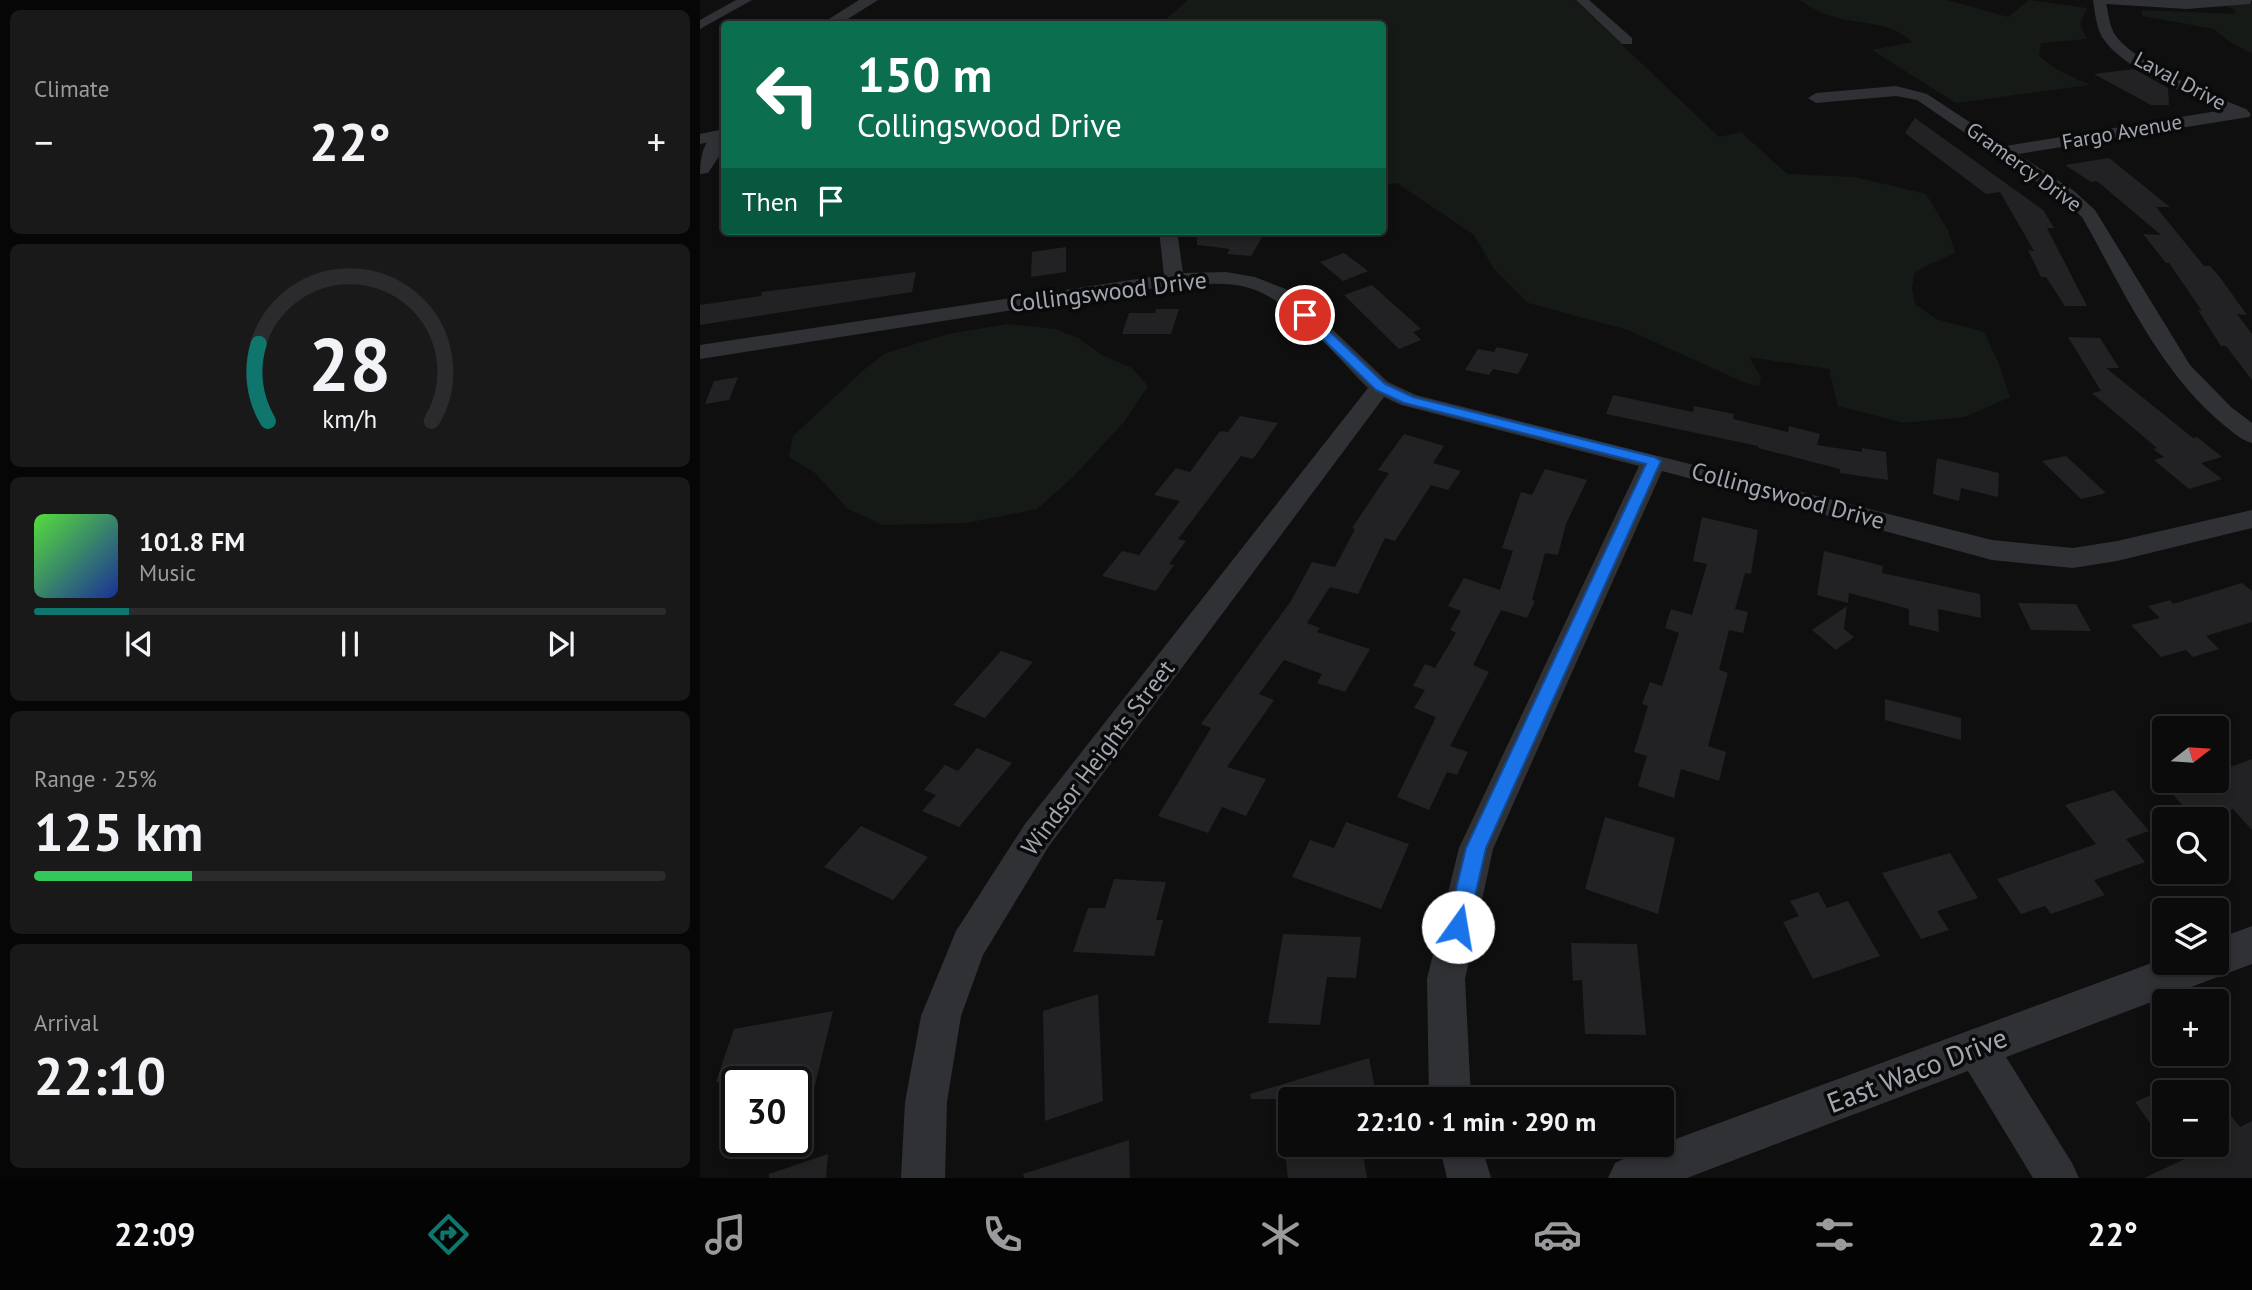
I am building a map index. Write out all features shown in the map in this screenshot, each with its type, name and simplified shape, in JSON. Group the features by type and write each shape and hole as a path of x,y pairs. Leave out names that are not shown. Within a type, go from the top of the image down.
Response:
{"street":[{"path":"700,25 746,0"},
{"path":"834,21 870,0"},
{"path":"1582,0 1626,41"},
{"path":"2100,0 2176,5 2250,0"},
{"name":"Laval Drive","path":"2100,0 2107,35 2116,45 2159,72 2246,115"},
{"name":"Gramercy Drive","path":"1816,98 1896,91 1910,93 1936,104 2068,195 2089,214 2181,369 2224,412 2252,435"},
{"name":"Fargo Avenue","path":"2005,151 2246,115"},
{"path":"700,139 721,136"},
{"path":"700,168 721,139"},
{"path":"1168,235 1174,279"},
{"name":"Collingswood Drive","path":"700,352 1174,279 1226,278 1255,283 1286,296 1380,387 1409,400 1992,550 2073,558 2118,551 2252,519"},
{"name":"Windsor Heights Street","path":"923,1178 926,1102 941,1016 969,944 1037,835 1380,387"},
{"path":"1450,1087 1446,979 1476,848 1654,461"},
{"path":"2229,954 2252,945"},
{"name":"East Waco Drive","path":"1630,1178 2171,975"},
{"path":"1977,1048 2057,1178"},
{"path":"1463,1157 1469,1178"}],"shaded area":[{"path":"1188,0 1575,0 1719,137 1741,132 1787,174 1855,177 1926,194 1948,230 1955,253 1914,274 1912,288 1915,304 1936,319 1984,332 2010,397 1965,417 1904,423 1838,406 1829,369 1749,357 1761,377 1759,386 1743,382 1628,330 1528,303 1494,269 1474,235 1397,183 1386,185 1386,21 1164,21"},
{"path":"1800,0 1947,0 2008,17 2029,0 2087,8 2080,24 2087,39 2041,43 2039,56 2056,69 2090,85 1956,103 1872,50 1912,42 1904,35 1886,27 1830,16"},
{"path":"2252,2 2252,54 2214,29 2142,16 2142,10 2235,14 2235,10 2225,5"},
{"path":"1008,324 1055,329 1078,338 1102,355 1132,368 1148,386 1124,422 1073,477 1037,509 966,523 883,525 848,509 815,473 789,457 793,436 867,367 886,353 948,334"}],"building":[{"path":"2134,69 2168,88 2169,105 2151,105 2094,74"},
{"path":"1915,118 2043,210 2054,228 2047,228 2087,306 2065,306 2046,277 2041,277 2028,250 2034,251 2000,192 1986,194 1905,133"},
{"path":"2109,158 2170,207 2156,207 2204,266 2210,266 2219,276 2247,315 2237,314 2252,334 2252,380 2226,346 2221,346 2198,310 2202,311 2169,263 2166,263 2143,234 2161,235 2097,181 2091,182 2065,165"},
{"path":"1197,235 1263,235 1251,256 1227,254 1230,249 1197,245"},
{"path":"1066,247 1066,272 1031,277 1032,252"},
{"path":"1344,253 1368,271 1343,281 1320,262"},
{"path":"916,272 912,292 700,325 700,305 761,296 762,292"},
{"path":"1372,285 1421,329 1413,332 1421,340 1399,349 1344,295"},
{"path":"1156,309 1179,309 1171,334 1122,334 1129,313 1155,313"},
{"path":"2068,337 2100,338 2119,368 2106,368 2193,438 2197,437 2222,457 2201,463 2222,479 2189,489 2154,460 2164,457 2092,393 2101,391"},
{"path":"1497,347 1529,354 1518,374 1493,369 1489,375 1465,370 1478,349 1494,352"},
{"path":"738,377 729,400 705,404 714,381"},
{"path":"1613,395 1693,412 1694,406 1734,414 1733,419 1788,432 1789,426 1820,434 1817,445 1862,452 1862,448 1886,452 1888,480 1840,473 1840,469 1758,446 1606,414"},
{"path":"1240,416 1278,423 1253,459 1241,456 1178,539 1186,541 1169,564 1174,565 1156,591 1102,576 1122,551 1139,555 1180,501 1154,495 1176,468 1190,472 1220,431 1228,432"},
{"path":"1404,434 1444,446 1433,463 1461,471 1448,490 1431,485 1395,541 1385,538 1358,594 1330,587 1307,623 1320,628 1317,632 1370,649 1345,692 1317,683 1322,674 1284,660 1259,694 1274,700 1227,767 1266,779 1246,816 1222,807 1208,833 1158,816 1211,728 1201,724 1291,601 1312,562 1335,567 1355,529 1352,528 1389,473 1378,470"},
{"path":"2066,456 2106,493 2081,499 2042,461"},
{"path":"1937,458 1999,473 1998,497 1961,488 1959,501 1933,494"},
{"path":"1545,469 1587,480 1566,524 1558,555 1545,553 1532,600 1535,601 1527,618 1501,610 1473,665 1489,672 1450,746 1468,752 1457,775 1447,772 1429,810 1397,797 1436,717 1414,708 1425,690 1413,686 1425,664 1435,668 1456,633 1450,630 1461,611 1448,606 1464,578 1500,590 1513,551 1502,548 1521,492 1532,495"},
{"path":"1702,517 1758,530 1751,574 1745,573 1735,609 1748,612 1743,633 1729,630 1719,670 1728,673 1708,746 1726,752 1719,781 1681,769 1674,798 1638,786 1647,756 1634,752 1648,706 1642,704 1650,682 1662,686 1679,633 1665,628 1671,609 1692,615 1707,564 1693,561"},
{"path":"1824,551 1883,566 1882,573 1980,594 1981,618 1938,609 1939,632 1909,625 1909,609 1849,593 1848,603 1817,595"},
{"path":"2242,583 2252,591 2252,622 2206,636 2219,649 2193,657 2186,650 2161,657 2131,625 2160,618 2148,606 2170,600 2173,604"},
{"path":"2018,603 2076,604 2091,631 2031,630"},
{"path":"1847,606 1844,629 1854,637 1836,650 1812,630"},
{"path":"1001,651 1033,662 985,718 953,705"},
{"path":"1885,699 1961,718 1961,740 1885,720"},
{"path":"977,748 1012,763 959,827 922,811 936,795 924,790 945,765 958,771"},
{"path":"2252,759 2252,830 2233,809 2229,811 2229,807 2184,807 2172,793 2230,793 2230,767"},
{"path":"2114,790 2149,831 2126,839 2145,862 2094,880 2105,895 2051,914 2045,906 2021,914 1997,879 2096,844 2065,805"},
{"path":"1605,817 1675,838 1658,914 1585,889"},
{"path":"1346,822 1409,844 1381,909 1292,877 1310,840 1334,848"},
{"path":"861,826 928,857 893,900 824,867"},
{"path":"1950,853 1978,898 1937,911 1949,930 1921,939 1882,873"},
{"path":"1114,879 1166,882 1156,920 1163,920 1154,956 1073,952 1088,908 1105,908"},
{"path":"1818,892 1827,908 1848,901 1880,956 1813,979 1783,922 1799,916 1790,901"},
{"path":"1283,934 1361,937 1356,978 1327,977 1320,1025 1268,1023"},
{"path":"1571,943 1637,944 1646,1035 1585,1034 1582,980 1573,981"},
{"path":"1098,994 1103,1101 1045,1121 1043,1011"},
{"path":"833,1011 812,1097 812,1066 721,1066 734,1029"},
{"path":"1369,1058 1375,1087 1278,1087 1278,1099 1251,1099 1250,1094"},
{"path":"721,1067 721,1082 716,1082"},
{"path":"2152,1095 2152,1126 2135,1102"},
{"path":"2229,1113 2240,1127 2252,1121 2252,1178 2144,1178 2189,1157 2229,1157"},
{"path":"1129,1140 1130,1178 1024,1178 1023,1174"},
{"path":"828,1154 826,1178 769,1178 769,1174"},
{"path":"1286,1157 1363,1157 1367,1178 1288,1178"}],"route":[{"path":"1305,315 1380,387 1409,400 1654,461 1476,848 1458,927"}]}
